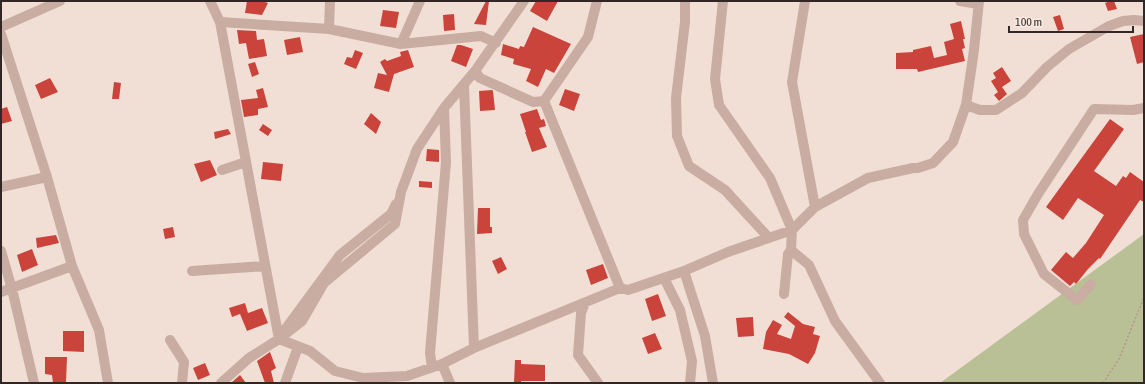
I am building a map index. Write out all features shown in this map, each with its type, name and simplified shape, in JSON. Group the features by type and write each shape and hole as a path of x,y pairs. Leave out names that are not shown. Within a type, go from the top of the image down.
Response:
{"street":[{"path":"1,27 60,1"},
{"path":"210,1 220,22 279,339"},
{"path":"329,29 330,1"},
{"path":"401,44 420,1"},
{"path":"221,383 248,358 279,339 302,321 324,283 395,224 401,192 417,149 444,108 464,85 496,43 524,1"},
{"path":"475,71 480,78 534,102 544,101 588,37 597,1"},
{"path":"685,1 685,22 676,98 677,136 689,166 725,190 769,238"},
{"path":"723,1 715,79 719,105 770,178 792,230 791,250 788,254 784,294"},
{"path":"805,1 792,82 815,207"},
{"path":"279,339 310,350 334,371 363,378 407,376 442,364 474,348 620,288 628,290 664,278 728,252 792,230 815,207 868,178 918,168 933,163 952,142 966,105 979,2 960,1"},
{"path":"966,105 980,110 996,110 1022,93 1047,67 1069,50 1109,26 1123,21 1144,21"},
{"path":"220,22 329,29 401,44 481,36 496,43"},
{"path":"1,34 47,177 72,266 99,330 108,383"},
{"path":"464,85 474,348"},
{"path":"544,101 620,288"},
{"path":"432,367 430,353 446,162 444,108"},
{"path":"1091,284 1077,300 1044,274 1024,234 1023,220 1038,194 1094,109 1133,110 1144,108"},
{"path":"222,170 246,162"},
{"path":"1,187 47,177"},
{"path":"791,250 809,264 835,321 880,383"},
{"path":"1,251 12,289 34,383"},
{"path":"1,292 72,266"},
{"path":"192,270 265,266"},
{"path":"684,271 705,336 713,383"},
{"path":"664,278 680,310 682,318 692,361 690,383"},
{"path":"585,303 581,313 578,355 598,383"},
{"path":"170,340 184,362 182,383"},
{"path":"285,383 298,347"},
{"path":"442,364 450,383"}],"path":[{"path":"1103,383 1119,359 1144,297"}],"green space":[{"path":"1144,234 1144,383 940,383"}],"building":[{"path":"247,1 262,1 268,3 262,15 245,13"},
{"path":"486,1 489,1 486,25 474,24"},
{"path":"536,1 558,1 547,21 530,11"},
{"path":"1114,1 1117,9 1108,11 1105,3"},
{"path":"383,10 399,12 396,28 380,26"},
{"path":"454,14 455,30 444,31 443,15"},
{"path":"1060,15 1064,29 1058,31 1053,17"},
{"path":"961,21 965,39 963,39 965,48 962,49 965,61 918,72 917,69 896,69 896,53 913,52 913,50 931,46 934,58 947,55 944,42 954,39 950,24"},
{"path":"533,27 571,44 554,73 546,69 538,87 526,81 531,69 513,64 514,59 501,55 503,44 519,49 520,46 524,47"},
{"path":"237,30 256,31 257,40 264,39 267,56 249,59 246,43 239,44"},
{"path":"1144,34 1144,62 1137,64 1130,37"},
{"path":"300,37 303,52 287,55 284,40"},
{"path":"457,45 473,49 466,67 451,61"},
{"path":"355,50 363,53 356,69 344,64 347,57 352,58"},
{"path":"408,50 414,67 394,74 389,92 374,88 378,73 387,75 380,62 385,59 387,61 401,56 400,52"},
{"path":"255,62 259,74 252,77 248,64"},
{"path":"1002,67 1011,81 1002,87 1007,94 999,101 994,95 998,92 991,81 996,78 993,73"},
{"path":"50,78 58,92 41,99 35,85"},
{"path":"114,82 121,83 119,99 112,99"},
{"path":"263,88 268,107 258,109 258,115 244,117 241,100 258,98 256,90"},
{"path":"565,89 580,94 574,111 559,105"},
{"path":"492,90 495,110 480,111 479,91"},
{"path":"7,107 12,121 1,124 1,109"},
{"path":"537,109 541,120 544,119 546,126 539,128 547,147 532,152 520,114"},
{"path":"371,113 381,122 376,134 364,124"},
{"path":"1110,119 1124,129 1094,171 1116,186 1123,176 1126,178 1130,172 1144,182 1144,202 1140,200 1100,259 1099,258 1088,269 1076,284 1074,282 1070,286 1051,270 1066,252 1073,258 1086,243 1104,215 1078,198 1063,220 1046,207"},
{"path":"263,124 272,130 268,136 259,130"},
{"path":"228,129 231,134 215,139 214,132"},
{"path":"427,149 439,150 439,162 426,161"},
{"path":"210,160 217,175 201,182 194,164"},
{"path":"263,162 283,164 281,181 261,179"},
{"path":"419,181 432,182 432,188 419,187"},
{"path":"478,208 490,208 490,227 492,227 492,233 477,234"},
{"path":"173,227 175,237 165,239 163,229"},
{"path":"56,235 59,243 37,248 36,238"},
{"path":"32,249 38,265 22,272 17,255"},
{"path":"501,257 507,269 498,274 492,261"},
{"path":"603,264 608,278 591,285 586,270"},
{"path":"658,294 666,316 652,321 645,299"},
{"path":"245,303 248,313 262,308 268,323 247,331 240,314 232,317 229,308"},
{"path":"788,312 803,324 815,327 813,334 820,336 815,353 808,364 789,354 763,349 766,332 773,320 782,325 777,334 791,339 795,326 784,317"},
{"path":"753,317 754,336 738,337 736,318"},
{"path":"63,331 84,331 84,352 63,351"},
{"path":"655,333 662,349 648,354 642,338"},
{"path":"270,352 276,368 271,371 274,383 265,383 257,361"},
{"path":"45,357 67,357 66,383 53,383 52,375 45,374"},
{"path":"515,360 521,360 521,364 545,365 545,381 521,381 521,383 514,383"},
{"path":"205,363 210,375 198,380 193,368"},
{"path":"240,375 246,383 231,383"}]}
